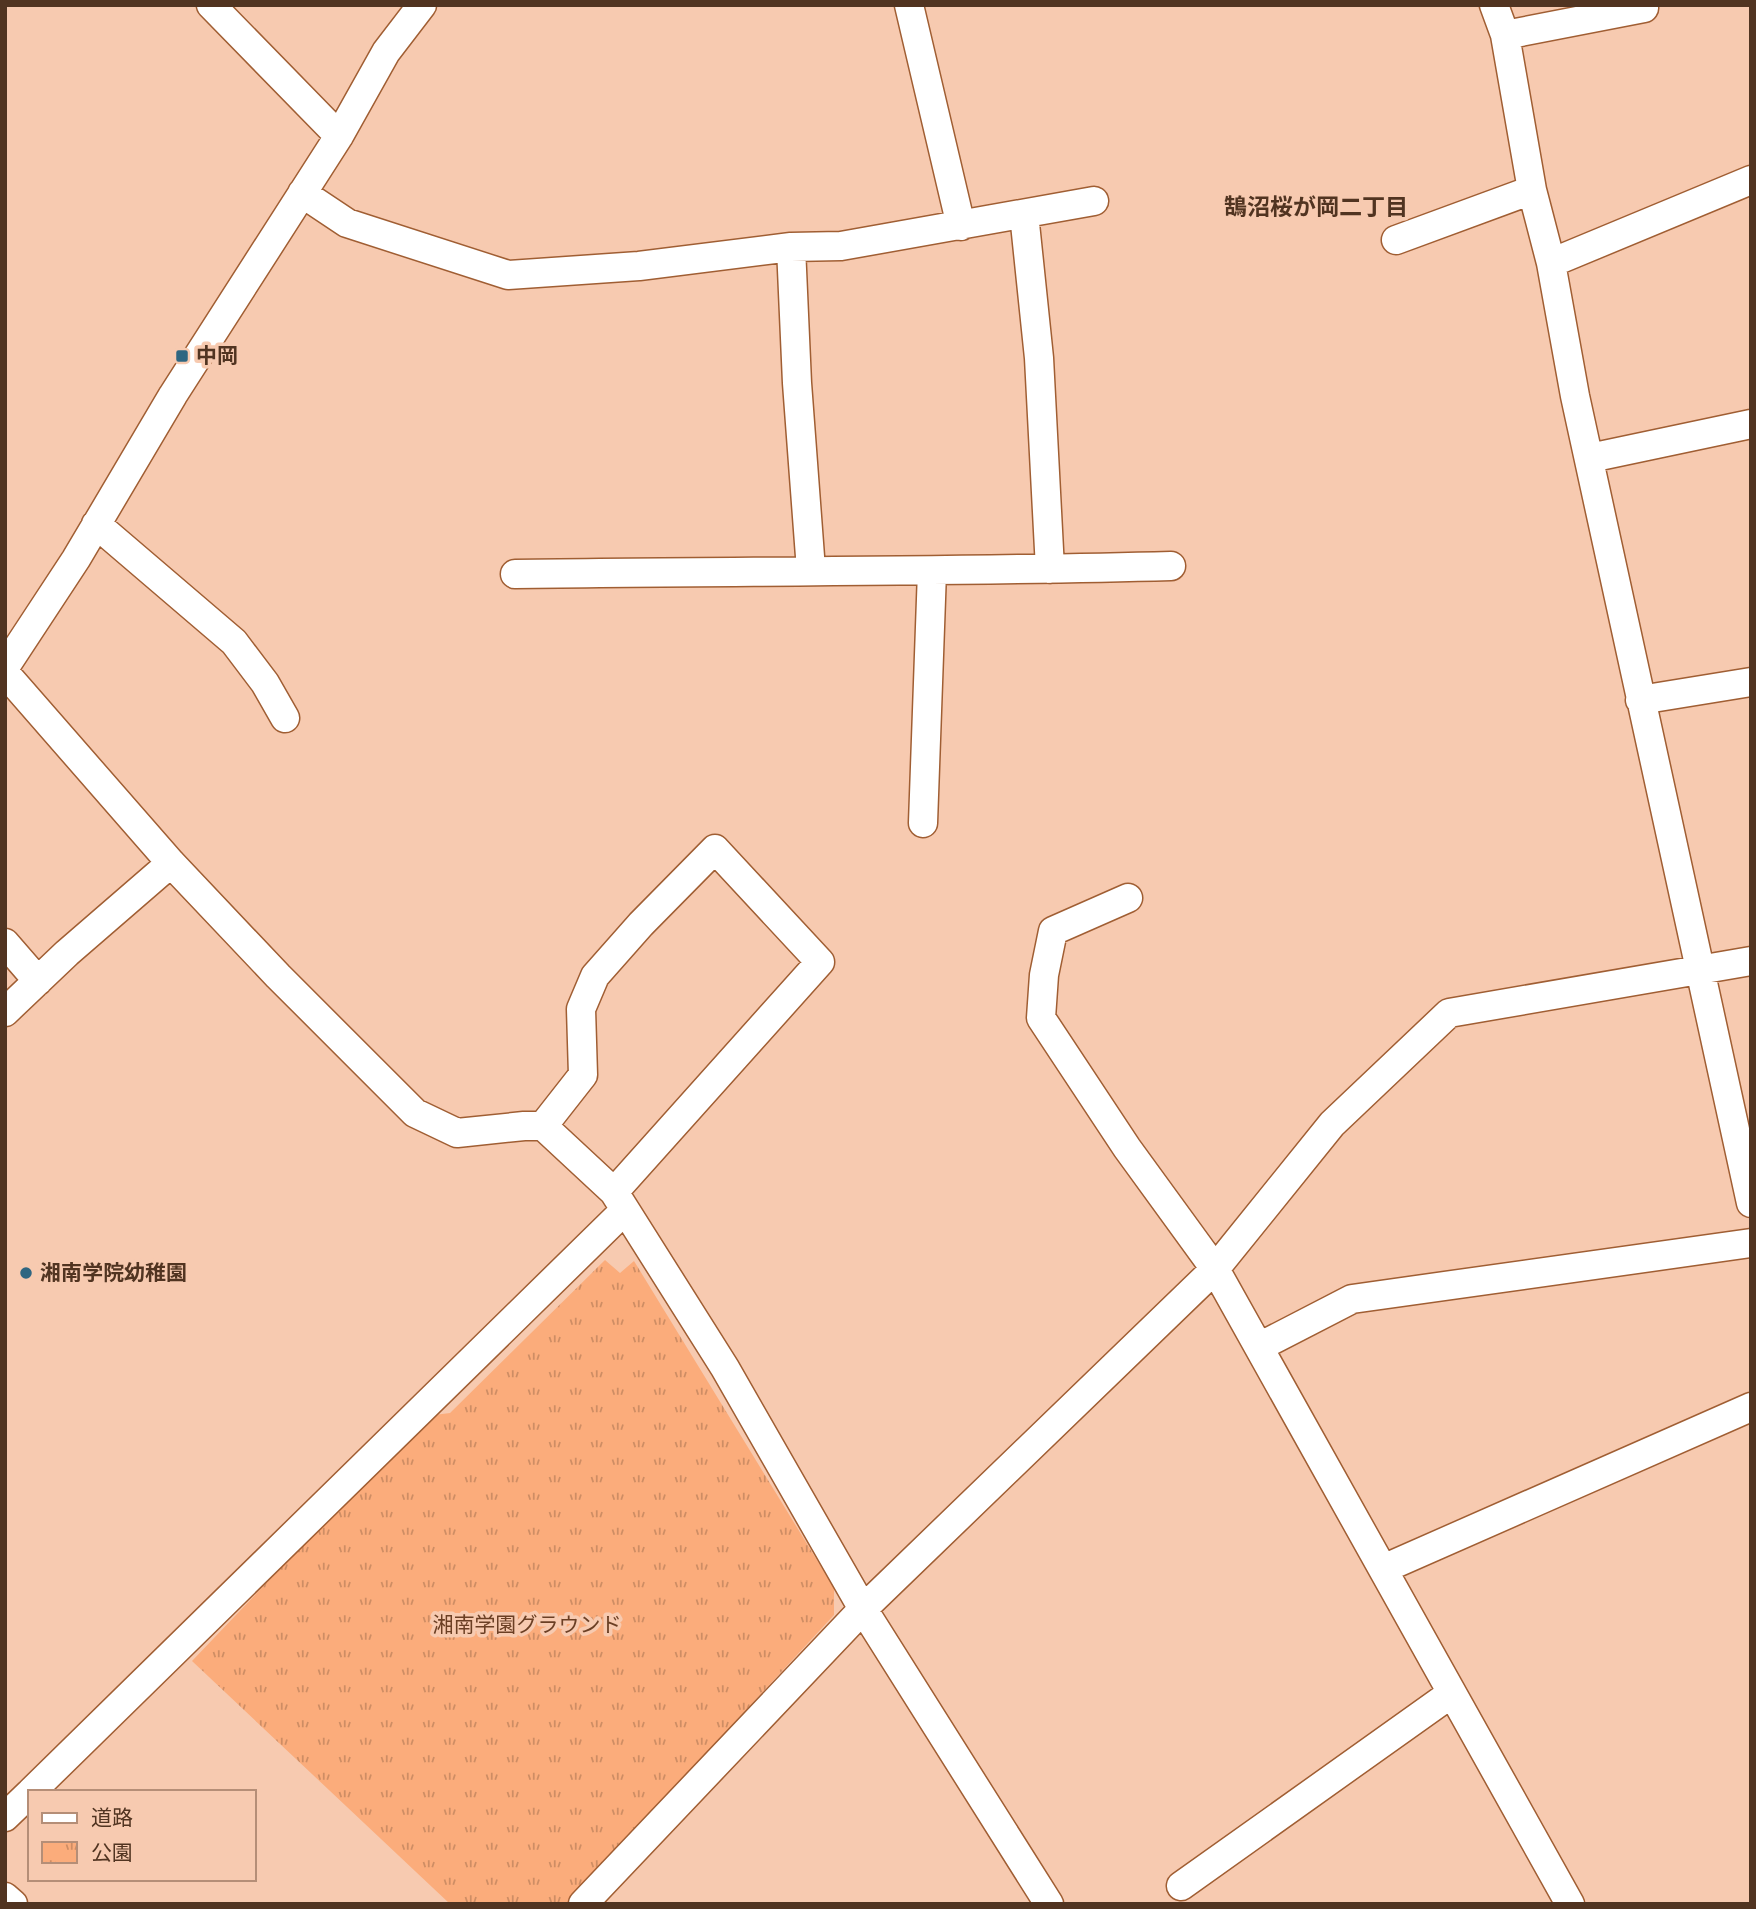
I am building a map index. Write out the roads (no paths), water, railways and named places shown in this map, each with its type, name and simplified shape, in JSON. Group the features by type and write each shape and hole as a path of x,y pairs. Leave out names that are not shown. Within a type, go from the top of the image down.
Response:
{"street":[{"path":"211,5 339,136"},
{"path":"5,667 96,524 173,395 339,136 386,52 422,5"},
{"path":"909,5 961,226"},
{"path":"1494,5 1505,35 1532,190 1551,263 1575,396 1751,1203"},
{"path":"1505,35 1644,8"},
{"path":"1551,263 1751,180"},
{"path":"1396,240 1532,190"},
{"path":"302,193 347,223 508,275 639,265 791,247 841,246 1094,201"},
{"path":"1024,214 1039,358 1050,569"},
{"path":"791,247 797,383 811,570"},
{"path":"1590,458 1751,425"},
{"path":"96,524 234,642 265,683 285,718"},
{"path":"515,574 1171,566"},
{"path":"923,823 932,571"},
{"path":"5,673 171,863 278,976 415,1113 457,1133 543,1126 619,1201 725,1368 863,1609 1049,1904"},
{"path":"1640,700 1751,682"},
{"path":"32,1790 619,1201 820,962 715,849 641,924 596,976 581,1009 583,1074 543,1126"},
{"path":"5,1012 171,863"},
{"path":"1128,898 1053,931 1044,975 1041,1018 1127,1148 1215,1269 1570,1904"},
{"path":"5,943 38,981"},
{"path":"583,1904 863,1609 1215,1269 1332,1124 1449,1013 1751,961"},
{"path":"1259,1347 1352,1299 1751,1243"},
{"path":"1383,1569 1751,1407"},
{"path":"1181,1886 1452,1693"},
{"path":"5,1817 28,1794"},
{"path":"5,1897 13,1904"}],"place":[{"name":"中岡","path":"182,356"},
{"name":"湘南学院幼稚園","path":"26,1273"}],"district":[{"name":"鵠沼桜が岡二丁目","path":"1316,207"}],"park label":[{"name":"湘南学園グラウンド","path":"527,1625"}]}
